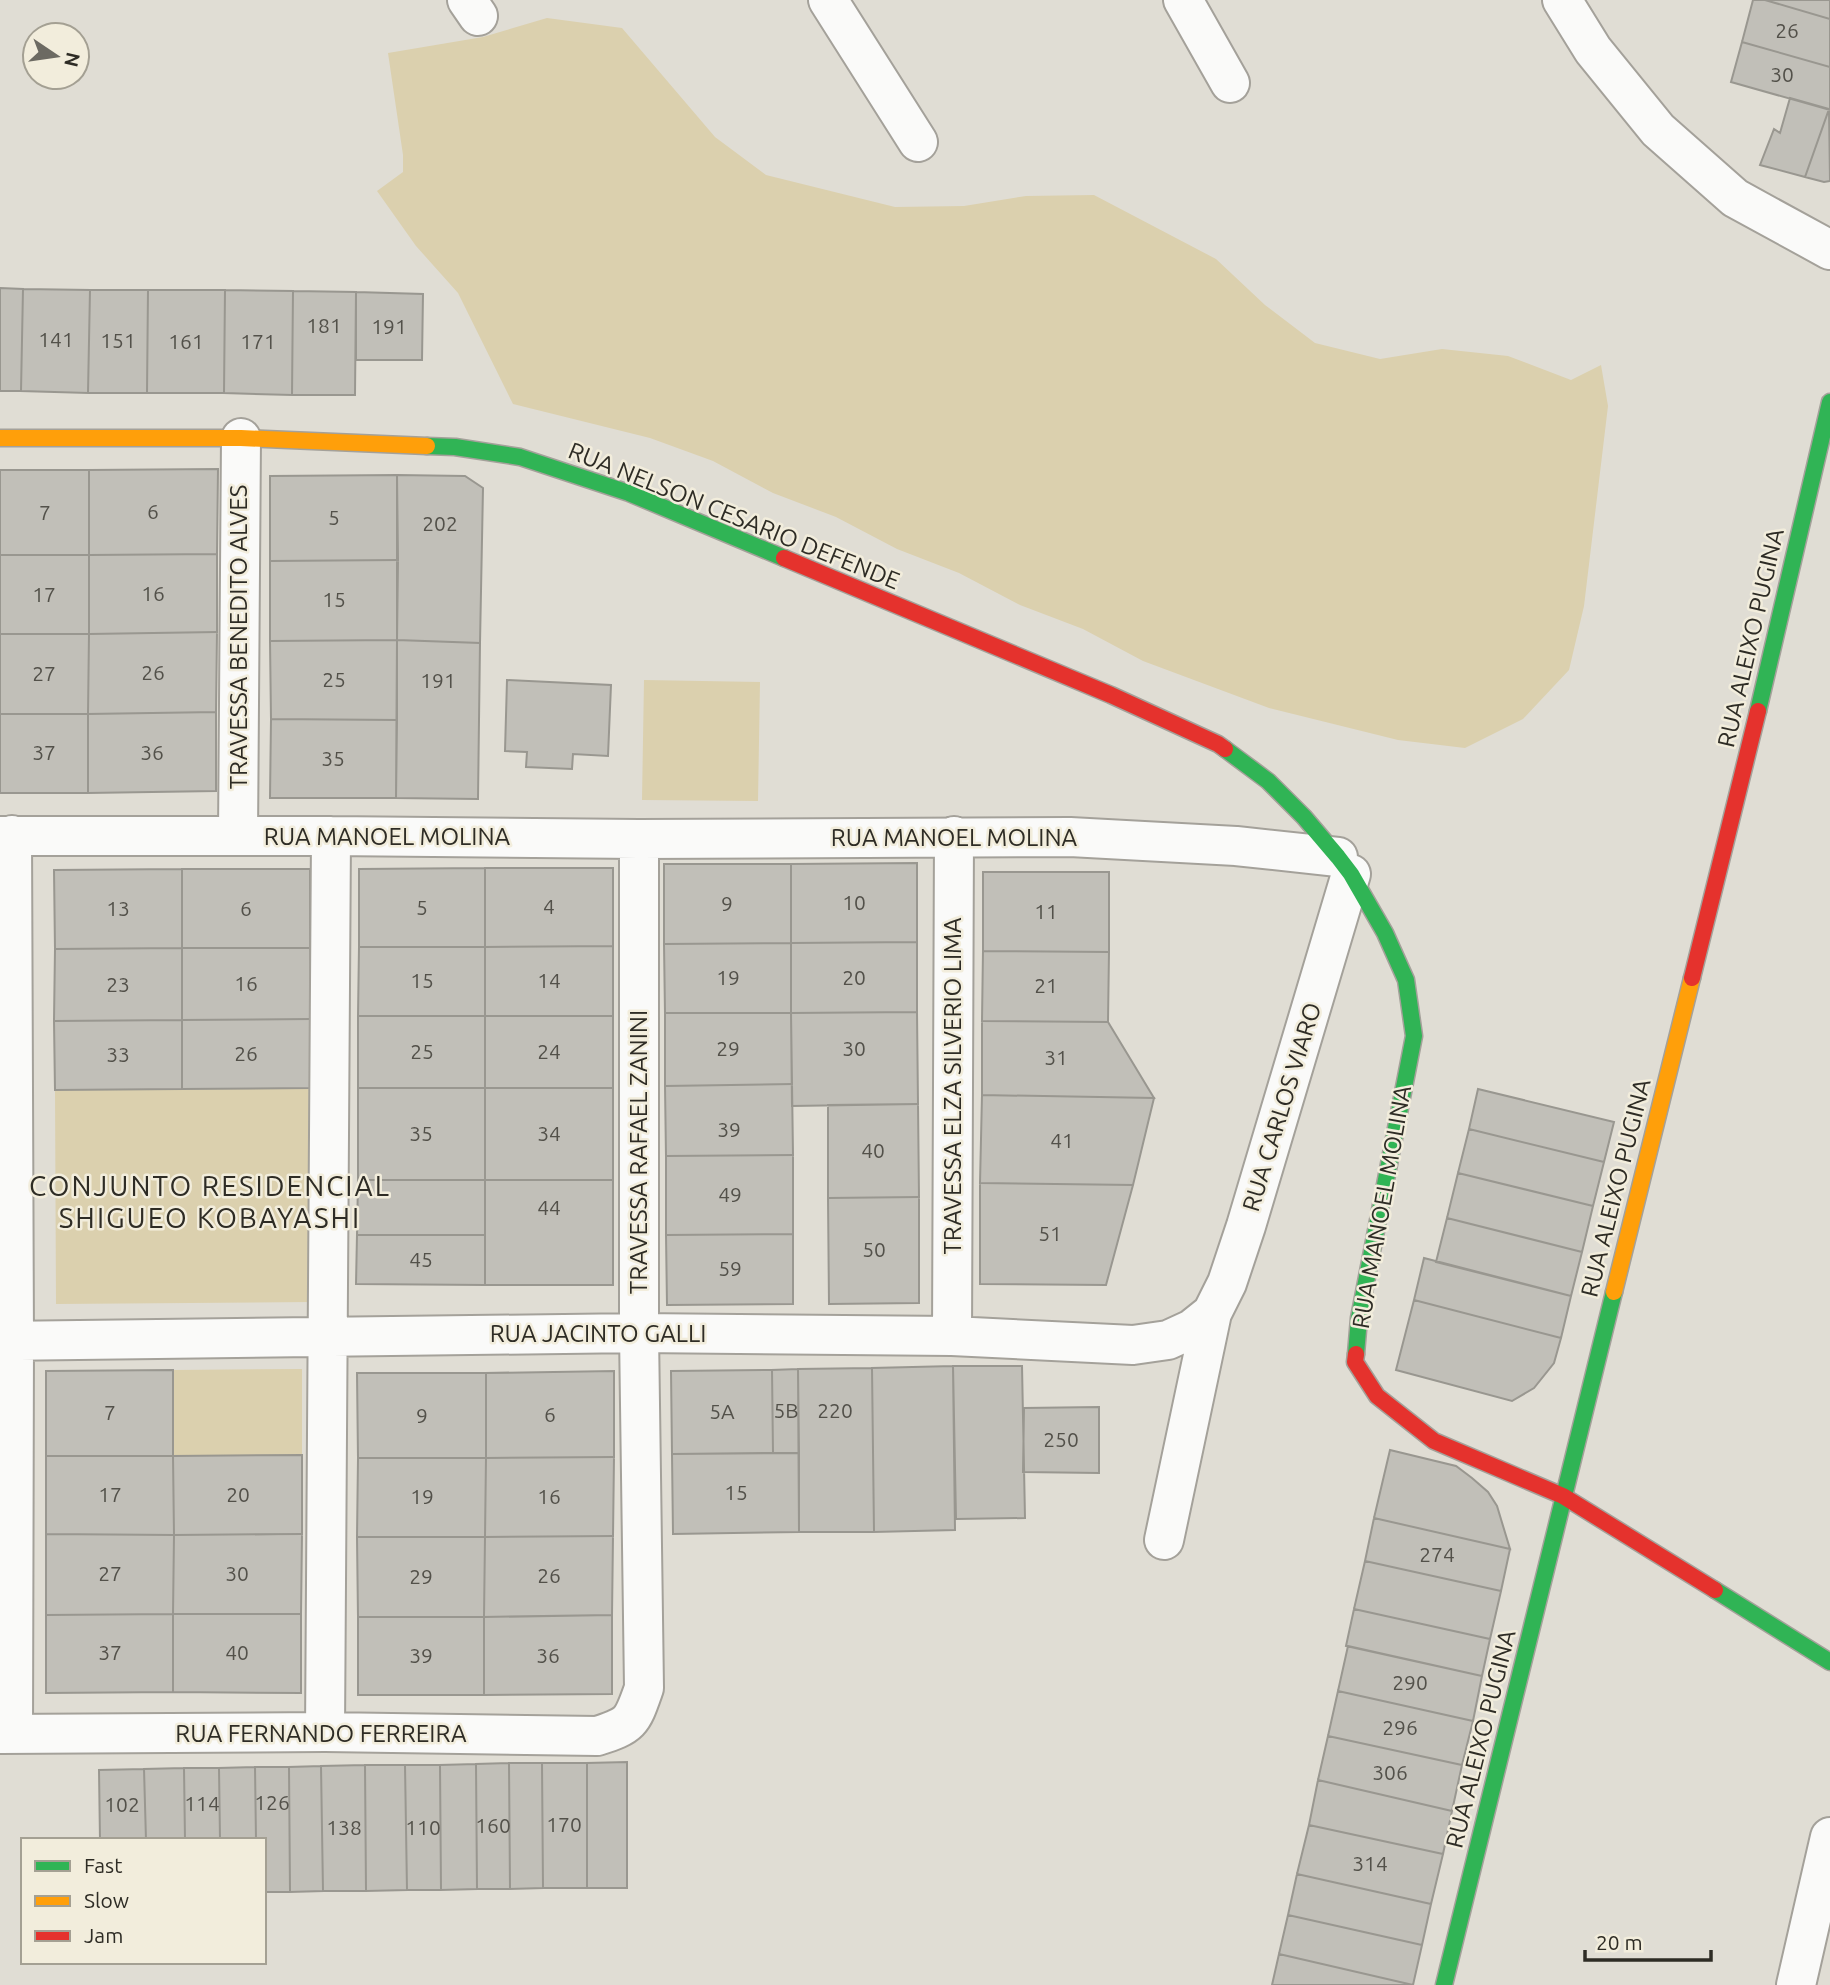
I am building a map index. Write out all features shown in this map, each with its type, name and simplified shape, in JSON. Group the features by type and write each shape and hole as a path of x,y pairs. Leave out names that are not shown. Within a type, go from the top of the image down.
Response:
{"street":[{"path":"828,0 918,142"},
{"path":"1183,0 1230,83"},
{"path":"1562,0 1594,50 1658,130 1735,198 1830,250"},
{"name":"RUA ALEIXO PUGINA","path":"1444,1985 1759,707 1830,402"},
{"name":"RUA NELSON CESARIO DEFENDE","path":"0,438 241,438 455,447 520,457 629,493 1098,690 1218,744 1268,781 1304,817 1344,866"},
{"name":"TRAVESSA BENEDITO ALVES","path":"238,836 241,438"},
{"path":"6,836 6,1734"},
{"name":"RUA MANOEL MOLINA","path":"6,836 639,839 1070,836 1236,846 1282,852 1344,866 1385,933 1406,980 1414,1036 1359,1318 1355,1362 1377,1396 1434,1441 1563,1496 1830,1662"},
{"path":"325,1732 331,836"},
{"name":"TRAVESSA ELZA SILVERIO LIMA","path":"952,1336 954,836"},
{"name":"TRAVESSA RAFAEL ZANINI","path":"635,1715 644,1688 639,1333 639,839"},
{"name":"RUA CARLOS VIARO","path":"1164,1540 1202,1321 1227,1283 1246,1226 1344,866"},
{"name":"RUA JACINTO GALLI","path":"7,1342 639,1333 952,1336 1133,1345 1168,1340 1202,1321"},
{"name":"RUA FERNANDO FERREIRA","path":"6,1734 325,1732 597,1736 621,1728 635,1715"},
{"path":"1796,1985 1830,1838"}],"shaded area":[{"path":"547,18 622,28 715,137 766,175 895,207 964,206 1026,196 1094,195 1216,259 1265,305 1315,343 1380,359 1442,349 1508,356 1571,380 1601,365 1608,406 1584,606 1569,670 1523,719 1465,748 1398,740 1269,708 1143,661 1083,629 1020,605 959,573 897,549 836,517 773,493 713,461 650,438 513,404 458,293 416,246 377,191 403,172 403,155 388,53 483,37"},
{"path":"644,680 760,682 758,801 642,800"},
{"path":"310,1088 312,1302 56,1304 55,1090"},
{"path":"302,1369 302,1455 173,1456 173,1370"}],"building":[{"path":"1753,0 1765,0 1830,19 1830,67 1742,42"},
{"path":"1765,0 1830,0 1830,19"},
{"path":"1742,42 1830,67 1830,110 1731,82"},
{"path":"1790,98 1829,109 1805,177 1760,165 1774,129 1780,133"},
{"path":"1829,109 1830,181 1824,182 1805,177"},
{"path":"0,288 23,289 21,391 0,391"},
{"path":"23,289 90,290 88,393 21,391"},
{"path":"90,290 148,290 147,393 88,393"},
{"path":"148,290 225,290 224,393 147,393"},
{"path":"225,290 293,291 292,395 224,393"},
{"path":"293,291 356,292 355,395 292,395"},
{"path":"356,292 423,294 422,360 356,360"},
{"path":"218,469 217,554 89,555 89,470"},
{"path":"0,470 89,470 89,555 0,555"},
{"path":"397,475 398,560 270,561 270,476"},
{"path":"397,475 465,476 483,488 480,643 397,640"},
{"path":"217,554 217,632 89,634 89,555"},
{"path":"0,555 89,555 89,634 0,634"},
{"path":"398,560 397,640 270,641 270,561"},
{"path":"217,632 216,712 88,714 89,634"},
{"path":"0,634 89,634 88,714 0,714"},
{"path":"397,640 397,720 271,719 270,641"},
{"path":"397,640 480,643 478,799 396,798"},
{"path":"507,680 611,685 608,756 573,754 572,769 526,767 527,752 505,751"},
{"path":"216,712 216,791 88,793 88,714"},
{"path":"0,714 88,714 88,793 0,793"},
{"path":"271,719 397,720 396,798 270,798"},
{"path":"917,863 917,942 791,943 791,864"},
{"path":"664,864 791,864 791,943 664,944"},
{"path":"485,868 613,868 613,946 485,947"},
{"path":"485,868 485,947 359,947 359,869"},
{"path":"182,869 182,948 55,949 54,870"},
{"path":"182,869 310,869 310,948 182,948"},
{"path":"983,872 1109,872 1109,952 983,951"},
{"path":"917,942 917,1012 791,1013 791,943"},
{"path":"791,943 791,1013 665,1013 664,944"},
{"path":"613,946 613,1016 485,1016 485,947"},
{"path":"359,947 485,947 485,1016 358,1016"},
{"path":"182,948 182,1020 54,1021 55,949"},
{"path":"182,948 310,948 311,1019 182,1020"},
{"path":"983,951 1109,952 1108,1022 982,1021"},
{"path":"917,1012 918,1104 792,1106 791,1013"},
{"path":"665,1013 791,1013 792,1084 665,1086"},
{"path":"358,1016 485,1016 485,1088 358,1088"},
{"path":"485,1016 613,1016 613,1088 485,1088"},
{"path":"311,1019 310,1088 182,1089 182,1020"},
{"path":"182,1020 182,1089 55,1090 54,1021"},
{"path":"982,1021 1108,1022 1154,1098 982,1095"},
{"path":"792,1084 793,1155 666,1156 665,1086"},
{"path":"358,1088 485,1088 485,1180 358,1180"},
{"path":"485,1088 613,1088 613,1180 485,1180"},
{"path":"1478,1089 1614,1122 1604,1162 1469,1129"},
{"path":"982,1095 1154,1098 1133,1185 980,1183"},
{"path":"918,1104 919,1197 828,1198 828,1105"},
{"path":"1469,1129 1604,1162 1593,1206 1458,1173"},
{"path":"793,1155 793,1234 666,1235 666,1156"},
{"path":"1458,1173 1593,1206 1582,1252 1447,1218"},
{"path":"358,1180 485,1180 485,1235 357,1235"},
{"path":"485,1180 613,1180 613,1285 485,1285"},
{"path":"980,1183 1133,1185 1106,1285 980,1284"},
{"path":"919,1197 919,1303 829,1304 828,1198"},
{"path":"1447,1218 1582,1252 1571,1296 1436,1262"},
{"path":"793,1234 793,1304 667,1305 666,1235"},
{"path":"357,1235 485,1235 485,1285 356,1284"},
{"path":"1424,1258 1571,1296 1561,1338 1414,1300"},
{"path":"1414,1300 1561,1338 1554,1363 1534,1388 1512,1401 1396,1370"},
{"path":"953,1366 955,1530 874,1532 872,1368"},
{"path":"953,1366 1022,1366 1025,1518 956,1519"},
{"path":"872,1368 874,1532 799,1532 798,1369"},
{"path":"798,1369 799,1453 773,1453 772,1370"},
{"path":"173,1370 173,1456 46,1456 46,1371"},
{"path":"772,1370 773,1453 672,1454 671,1371"},
{"path":"614,1371 614,1457 486,1458 486,1373"},
{"path":"357,1373 486,1373 486,1458 358,1458"},
{"path":"1099,1407 1099,1473 1023,1472 1024,1408"},
{"path":"1390,1450 1456,1466 1472,1478 1488,1492 1497,1506 1510,1549 1374,1518"},
{"path":"799,1453 799,1532 673,1534 672,1454"},
{"path":"302,1455 302,1534 174,1535 173,1456"},
{"path":"46,1456 173,1456 174,1535 46,1534"},
{"path":"614,1457 613,1536 485,1537 486,1458"},
{"path":"358,1458 486,1458 485,1537 357,1537"},
{"path":"1374,1518 1510,1549 1501,1591 1365,1561"},
{"path":"46,1534 174,1535 173,1614 46,1615"},
{"path":"302,1534 301,1614 173,1614 174,1535"},
{"path":"613,1536 612,1615 484,1617 485,1537"},
{"path":"357,1537 485,1537 484,1617 358,1617"},
{"path":"1365,1561 1501,1591 1490,1639 1354,1609"},
{"path":"1354,1609 1490,1639 1482,1676 1346,1646"},
{"path":"173,1614 173,1692 46,1693 46,1615"},
{"path":"173,1614 301,1614 301,1693 173,1692"},
{"path":"612,1615 612,1694 484,1695 484,1617"},
{"path":"358,1617 484,1617 484,1695 358,1695"},
{"path":"1348,1646 1482,1676 1473,1721 1338,1691"},
{"path":"1338,1691 1473,1721 1462,1765 1328,1736"},
{"path":"1328,1736 1462,1765 1452,1811 1318,1780"},
{"path":"627,1762 627,1888 587,1888 587,1763"},
{"path":"509,1763 510,1889 477,1889 476,1764"},
{"path":"509,1763 542,1763 543,1888 510,1889"},
{"path":"542,1763 587,1763 587,1888 543,1888"},
{"path":"476,1764 477,1889 441,1890 440,1765"},
{"path":"365,1765 366,1891 323,1891 321,1766"},
{"path":"365,1765 405,1765 407,1890 366,1891"},
{"path":"405,1765 440,1765 441,1890 407,1890"},
{"path":"321,1766 323,1891 290,1892 289,1767"},
{"path":"255,1767 256,1838 220,1838 219,1768"},
{"path":"255,1767 289,1767 290,1892 266,1892 266,1838 256,1838"},
{"path":"184,1768 185,1838 146,1838 144,1769"},
{"path":"184,1768 219,1768 220,1838 185,1838"},
{"path":"144,1769 146,1838 100,1838 99,1770"},
{"path":"1318,1780 1452,1811 1443,1854 1309,1825"},
{"path":"1309,1825 1443,1854 1431,1904 1297,1874"},
{"path":"1297,1874 1431,1904 1422,1945 1288,1915"},
{"path":"1288,1915 1422,1945 1413,1985 1279,1954"},
{"path":"1279,1954 1413,1985 1272,1985"}],"traffic: fast":[{"path":"1758,711 1830,402"},
{"path":"427,446 455,447 520,457 629,493 784,558"},
{"path":"1225,749 1268,781 1338,857 1351,874 1385,933 1406,980 1414,1036 1359,1318 1356,1354"},
{"path":"1444,1985 1614,1292"},
{"path":"1715,1590 1830,1662"}],"traffic: slow":[{"path":"0,438 241,438 427,446"},
{"path":"1614,1292 1692,978"}],"traffic: jam":[{"path":"784,558 1111,695 1225,749"},
{"path":"1692,978 1758,711"},
{"path":"1356,1354 1355,1362 1377,1396 1434,1441 1563,1496 1715,1590"}],"district":[{"name":"CONJUNTO RESIDENCIAL SHIGUEO KOBAYASHI","path":"210,1202"}]}
